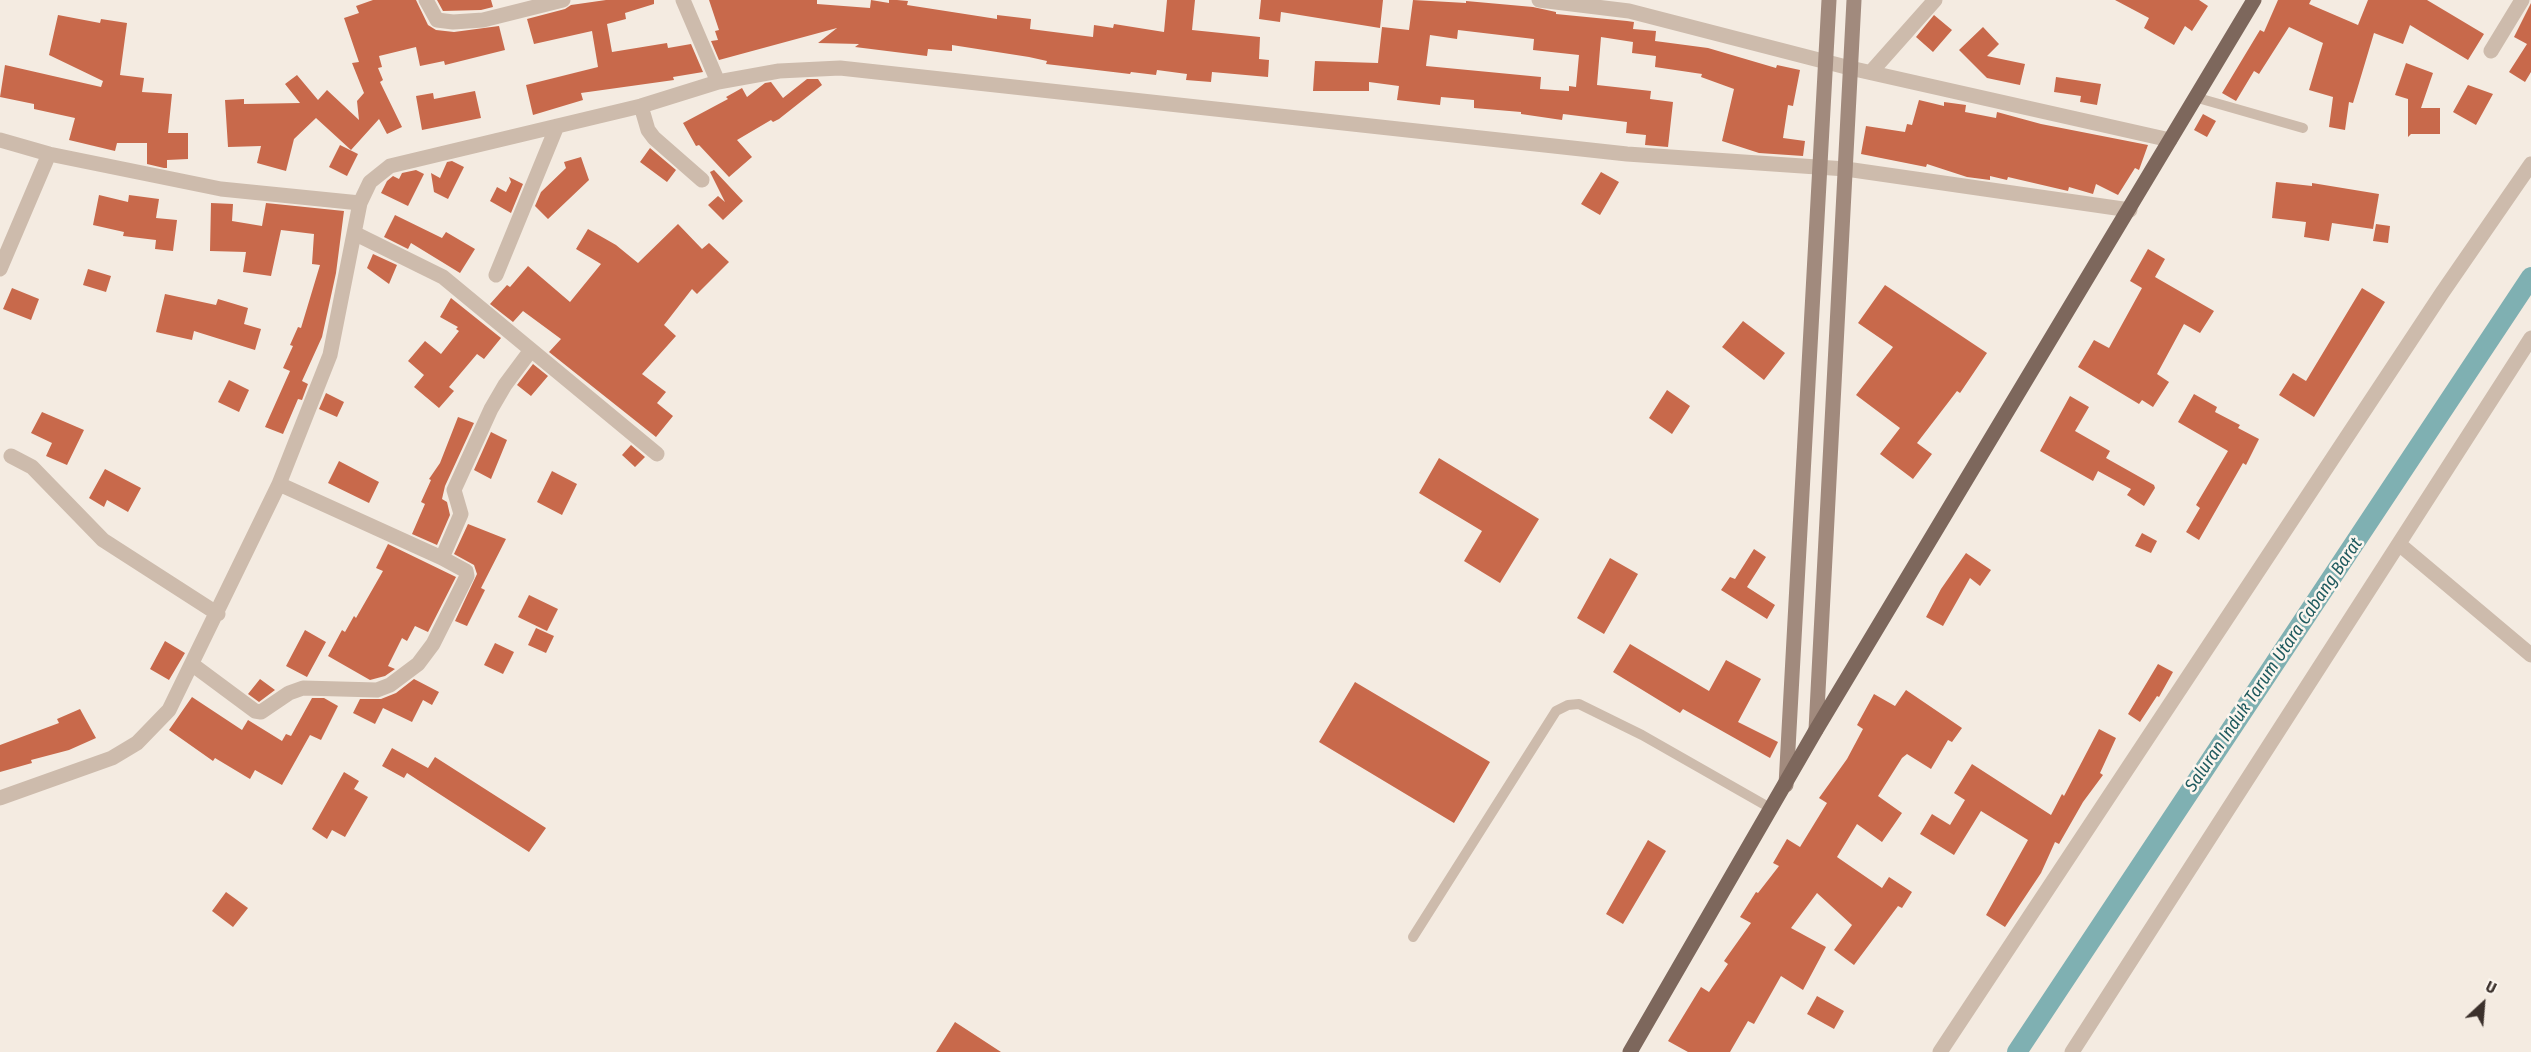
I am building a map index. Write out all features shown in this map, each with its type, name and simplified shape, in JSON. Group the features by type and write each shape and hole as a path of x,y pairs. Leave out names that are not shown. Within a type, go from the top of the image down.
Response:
{"main road":[{"path":"1630,1052 1816,730 2032,367 2198,98 2254,0"}],"street":[{"path":"426,0 437,20 453,22 483,20 563,0"},
{"path":"683,0 718,82"},
{"path":"1539,0 1629,11 1850,68 2170,140"},
{"path":"1786,785 1829,0"},
{"path":"1816,730 1854,0"},
{"path":"1871,72 1935,0"},
{"path":"2491,51 2522,0"},
{"path":"0,798 112,758 137,743 169,710 218,614 279,484 330,355 356,234 360,203 370,182 390,166 641,106 718,82 778,71 840,68 1628,154 1846,169 2130,210"},
{"path":"641,106 648,130 654,138 702,180"},
{"path":"496,275 557,126"},
{"path":"0,140 50,154 221,189 360,203"},
{"path":"0,269 50,154"},
{"path":"1940,1052 2442,293 2531,164"},
{"path":"356,234 443,277 657,454"},
{"path":"2072,1052 2531,338"},
{"path":"442,558 461,514 454,490 491,409 505,385 531,350"},
{"path":"11,456 33,467 103,540 218,614"},
{"path":"193,665 255,711 261,712 289,693 303,688 368,692 390,685 426,655 467,578 466,571 442,558 279,484"},
{"path":"2399,544 2531,655"}],"lane":[{"path":"2198,98 2302,128"},
{"path":"1413,937 1556,711 1568,705 1579,704 1621,725 1772,809"}],"building":[{"path":"373,0 416,0 428,25 436,30 454,32 499,26 505,50 445,65 444,61 420,66 416,47 379,56 382,67 378,68 383,80 380,82 402,127 387,134 379,119 351,150 316,118 294,139 286,171 257,163 261,146 228,147 225,100 244,99 244,104 300,103 285,84 297,75 318,100 327,90 359,120 357,101 364,93 352,63 359,62 344,18 359,13 356,6"},
{"path":"437,0 491,0 493,7 481,10 443,11"},
{"path":"606,0 654,0 654,4 625,13 626,19 607,24 612,52 667,43 668,48 691,44 703,72 673,77 674,80 581,93 583,100 533,115 526,85 598,67 592,31 534,44 527,19 565,9 571,5"},
{"path":"709,0 817,0 817,4 870,8 871,0 889,3 889,0 908,1 907,5 997,19 997,15 1031,19 1030,29 1093,37 1094,25 1113,28 1114,24 1164,32 1167,0 1195,0 1192,30 1260,37 1259,59 1269,60 1268,77 1212,72 1211,82 1186,80 1187,74 1157,70 1156,75 1131,72 1130,74 1046,64 1047,61 1029,57 952,45 952,51 928,49 927,56 855,47 859,44 818,43 837,28 719,60 711,41 718,40 715,31 719,30"},
{"path":"1261,0 1383,0 1380,28 1281,12 1280,22 1259,19"},
{"path":"1413,0 1466,3 1466,1 1533,7 1556,12 1556,14 1634,22 1633,29 1656,31 1655,41 1708,48 1776,68 1777,65 1800,70 1793,106 1788,105 1783,138 1805,141 1803,156 1759,153 1722,141 1734,89 1701,77 1702,74 1655,67 1656,56 1632,53 1633,42 1601,37 1597,85 1651,91 1650,99 1673,102 1668,147 1645,145 1646,135 1626,133 1627,122 1563,114 1562,120 1521,114 1521,112 1474,108 1474,100 1441,97 1440,105 1397,100 1399,86 1369,82 1369,91 1313,91 1315,61 1378,63 1382,27 1409,30","holes":["1458,30 1534,39 1533,50 1579,55 1576,87 1569,86 1569,91 1540,89 1541,77 1426,66 1430,35 1457,39"]},
{"path":"2115,0 2199,0 2208,6 2192,31 2185,26 2174,45 2144,28 2149,18"},
{"path":"2278,0 2311,0 2309,4 2358,25 2368,0 2427,0 2484,34 2468,60 2410,25 2403,44 2374,33 2353,103 2349,102 2345,130 2329,127 2333,97 2309,90 2323,43 2289,27 2259,74 2254,71 2236,101 2222,93 2260,30 2264,32"},
{"path":"2531,3 2531,72 2525,82 2509,72 2527,44 2514,37"},
{"path":"58,15 100,23 101,19 127,23 120,75 144,78 142,92 172,94 168,133 188,133 188,159 167,160 167,168 164,168 147,164 147,143 117,143 115,151 69,140 75,118 34,109 34,104 0,97 5,65 101,87 103,81 49,55"},
{"path":"1934,15 1952,30 1933,52 1916,37"},
{"path":"1983,27 1999,44 1987,56 2025,64 2020,85 1987,78 1959,50"},
{"path":"2406,63 2433,73 2421,108 2440,108 2440,134 2411,134 2408,137 2408,99 2395,95"},
{"path":"2056,77 2101,84 2097,105 2080,102 2081,96 2054,92"},
{"path":"807,79 818,79 822,85 779,119 773,122 771,120 737,140 752,157 729,177 699,145 696,146 683,123 728,99 726,97 742,88 747,97 765,83 771,82 783,98"},
{"path":"2468,85 2493,94 2476,125 2453,112"},
{"path":"475,91 481,118 422,130 416,96 433,93 434,99"},
{"path":"1919,100 1944,106 1944,102 1966,105 1965,112 1996,118 1997,112 2041,124 2148,145 2139,170 2135,168 2118,195 2096,184 2093,194 2069,187 2068,191 2008,177 2007,180 1990,176 1990,180 1967,177 1927,164 1926,167 1861,154 1866,126 1905,132 1907,124 1912,125"},
{"path":"2203,114 2216,121 2207,137 2194,130"},
{"path":"340,145 358,154 347,176 329,167"},
{"path":"650,148 676,170 667,182 640,162"},
{"path":"581,157 589,180 548,219 535,206 541,192 566,168 564,162"},
{"path":"452,161 464,167 448,199 434,192 431,173 440,178 447,162"},
{"path":"416,170 424,174 408,206 381,193 387,181 393,176 399,179 402,173"},
{"path":"714,170 743,201 723,220 708,205 718,196 725,202 710,172"},
{"path":"1601,172 1619,182 1600,215 1581,204"},
{"path":"509,177 523,184 511,213 490,201 497,187 506,192 511,182"},
{"path":"2276,182 2312,186 2312,183 2379,194 2373,229 2332,223 2329,241 2304,237 2306,222 2272,218"},
{"path":"99,195 128,202 129,195 159,199 156,218 177,220 173,251 155,249 156,240 123,236 124,232 93,225"},
{"path":"211,203 233,204 232,221 262,226 266,203 344,211 336,273 322,337 302,381 308,384 302,400 298,399 283,434 265,427 290,371 283,368 293,346 290,345 298,327 301,328 320,265 312,264 314,234 281,230 271,276 243,272 246,252 210,251"},
{"path":"395,215 442,238 446,232 475,249 460,273 411,243 408,249 384,237"},
{"path":"678,224 702,249 709,243 729,262 697,294 692,289 664,325 676,336 642,374 666,392 657,403 673,416 656,437 549,352 561,339 523,311 513,322 490,304 507,285 510,287 528,266 570,302 601,264 576,249 588,229 616,245 638,263"},
{"path":"2376,224 2390,226 2388,243 2373,241"},
{"path":"2148,249 2165,259 2155,277 2214,311 2200,333 2184,324 2157,374 2169,382 2153,407 2142,400 2139,404 2078,367 2094,340 2109,348 2142,288 2130,281"},
{"path":"373,254 397,265 389,284 367,268"},
{"path":"88,269 111,276 106,292 83,285"},
{"path":"1885,285 1987,353 1960,393 1957,391 1917,443 1932,454 1913,479 1880,454 1900,428 1856,395 1893,347 1858,323"},
{"path":"12,288 39,299 31,320 3,309"},
{"path":"2362,288 2385,302 2314,417 2279,395 2293,373 2306,381"},
{"path":"165,294 216,305 218,299 248,308 244,324 261,329 255,350 194,331 192,340 156,332"},
{"path":"451,298 501,338 484,359 477,354 449,387 454,391 439,408 414,387 424,375 408,361 425,341 441,354 459,331 456,329 458,327 440,317"},
{"path":"1743,321 1785,353 1764,380 1722,347"},
{"path":"533,364 548,376 531,396 517,385"},
{"path":"229,380 249,390 239,412 218,402"},
{"path":"1667,390 1690,406 1672,434 1649,418"},
{"path":"326,393 344,402 337,417 319,409"},
{"path":"2194,394 2217,407 2215,412 2240,425 2238,428 2259,439 2246,465 2243,463 2199,540 2186,532 2200,508 2196,505 2228,451 2178,422"},
{"path":"2070,396 2089,407 2075,431 2110,451 2106,458 2154,485 2155,488 2144,506 2127,495 2131,489 2098,471 2093,481 2040,451"},
{"path":"42,412 84,430 67,465 46,456 52,443 31,433"},
{"path":"458,417 474,423 445,486 442,499 447,502 450,515 437,545 412,534 425,504 421,502 431,480 429,479 440,463"},
{"path":"491,432 507,440 491,479 474,470"},
{"path":"631,445 645,457 635,467 622,455"},
{"path":"1439,458 1539,519 1500,583 1464,561 1482,531 1419,493"},
{"path":"339,461 379,482 369,503 328,483"},
{"path":"105,469 141,488 128,512 107,500 104,507 89,498"},
{"path":"552,471 577,484 562,515 537,502"},
{"path":"468,524 506,539 481,588 485,590 467,626 455,621 477,574 474,565 454,554"},
{"path":"2142,533 2157,541 2151,553 2135,546"},
{"path":"388,544 456,577 428,632 415,626 407,641 402,638 388,666 395,669 385,676 370,680 328,656 342,630 345,632 354,616 356,618 383,571 376,568"},
{"path":"1754,549 1766,557 1747,587 1775,605 1767,619 1721,590 1730,577 1735,579"},
{"path":"1966,553 1991,570 1980,586 1970,578 1943,626 1926,617 1941,589"},
{"path":"1610,558 1638,574 1604,634 1577,618"},
{"path":"529,595 558,609 547,631 518,617"},
{"path":"536,628 554,636 546,653 528,645"},
{"path":"305,630 326,642 307,677 286,666"},
{"path":"165,641 185,653 169,680 150,669"},
{"path":"495,643 514,652 503,674 484,665"},
{"path":"1630,644 1709,691 1726,660 1761,679 1738,722 1778,742 1770,758 1683,709 1680,713 1613,672"},
{"path":"2158,664 2173,672 2159,697 2157,696 2140,722 2128,714"},
{"path":"260,679 275,690 259,702 248,694"},
{"path":"414,679 439,692 432,705 423,700 412,722 383,708 375,724 353,713 360,699 381,699 396,693"},
{"path":"1355,682 1490,762 1454,823 1319,742"},
{"path":"1906,690 1962,728 1952,742 1948,740 1931,769 1907,754 1902,758 1878,796 1902,813 1882,842 1857,824 1837,857 1882,888 1889,877 1912,892 1902,908 1898,906 1854,965 1834,950 1852,925 1817,893 1791,928 1826,947 1803,990 1781,976 1754,1024 1748,1021 1730,1052 1688,1052 1668,1041 1701,987 1709,992 1728,964 1724,961 1751,923 1740,917 1756,892 1758,893 1779,866 1773,863 1787,839 1800,847 1827,803 1819,798 1847,759 1863,729 1857,725 1874,694 1895,706"},
{"path":"192,697 242,730 248,720 282,741 286,734 291,736 312,698 324,698 338,706 321,740 310,735 282,785 255,770 250,779 215,758 213,761 169,730"},
{"path":"80,709 96,738 69,750 31,760 32,763 0,772 0,745 59,723 57,719"},
{"path":"2099,729 2116,738 2100,773 2103,775 2083,802 2059,844 2055,842 2041,873 2005,927 1986,915 2028,840 1981,811 1954,855 1920,834 1932,814 1950,825 1965,800 1954,793 1972,764 2051,815 2062,794 2064,796"},
{"path":"392,748 428,768 435,757 546,828 529,852 407,773 404,778 382,766"},
{"path":"344,772 359,781 354,789 368,797 345,837 332,830 327,839 312,829"},
{"path":"1648,840 1666,851 1623,924 1606,914"},
{"path":"226,892 248,908 233,927 212,911"},
{"path":"1817,996 1844,1011 1834,1029 1807,1014"},
{"path":"955,1022 1001,1052 936,1052"}],"waterway":[{"name":"Saluran Induk Tarum Utara Cabang Barat","path":"2017,1052 2531,277"}]}
